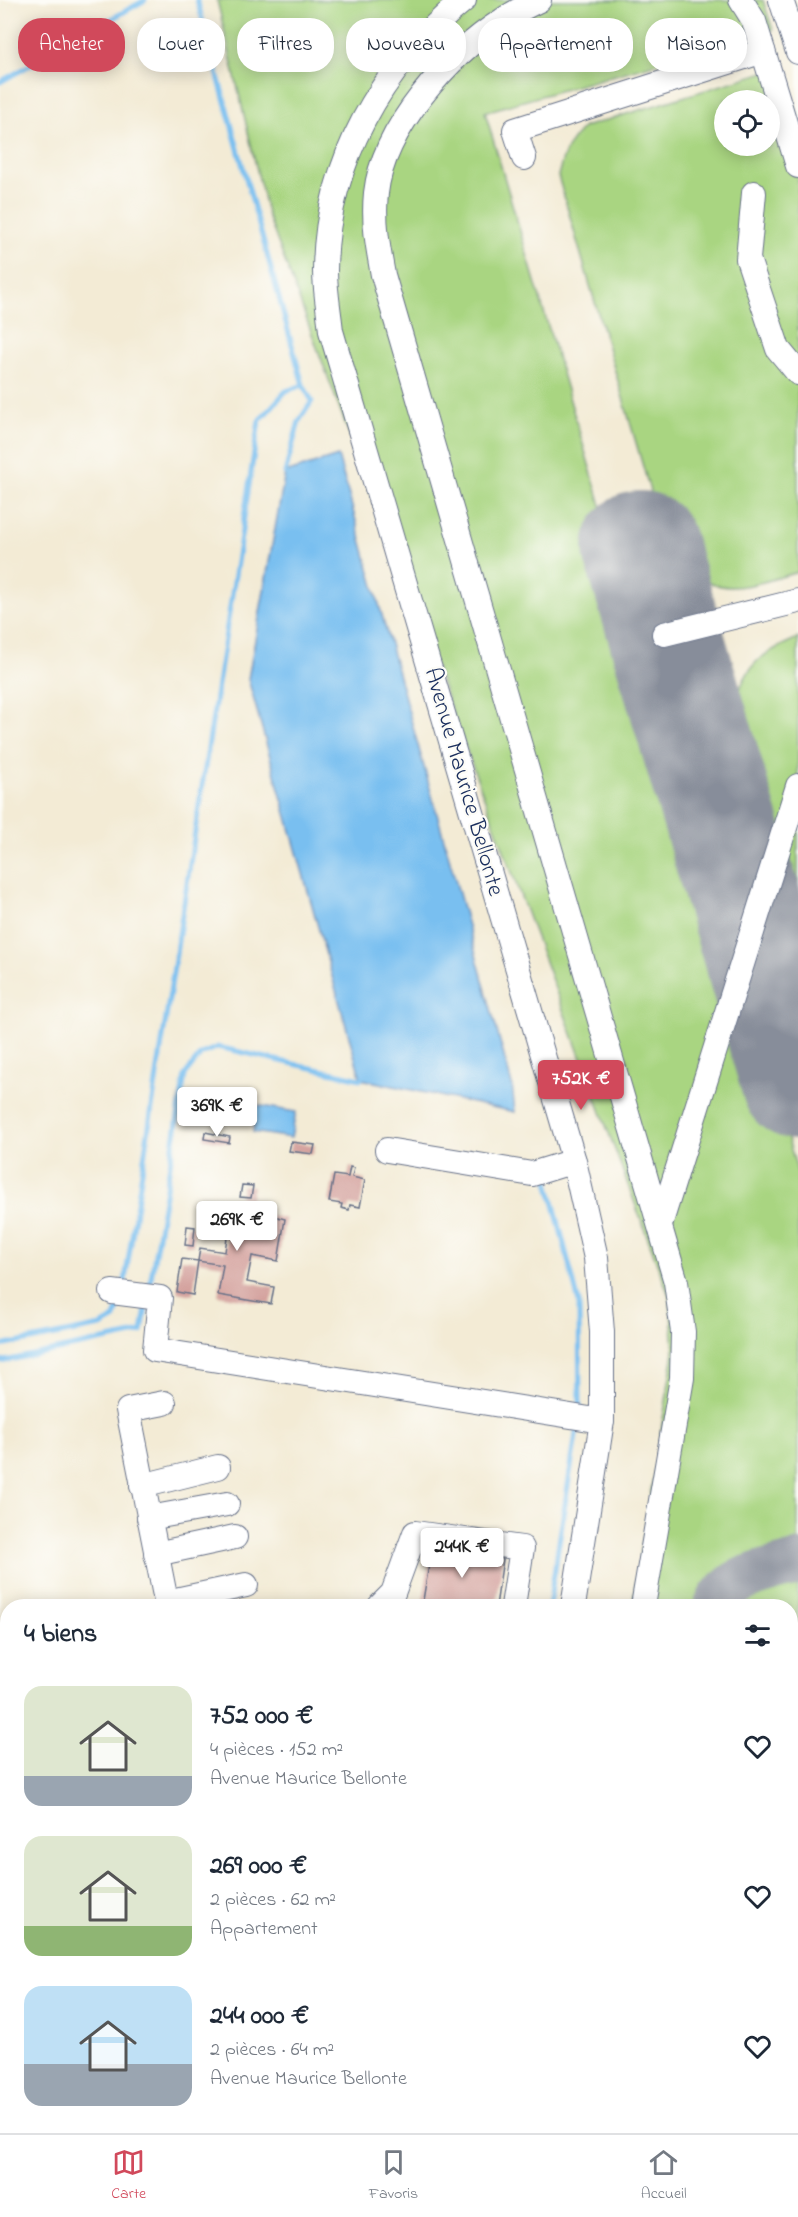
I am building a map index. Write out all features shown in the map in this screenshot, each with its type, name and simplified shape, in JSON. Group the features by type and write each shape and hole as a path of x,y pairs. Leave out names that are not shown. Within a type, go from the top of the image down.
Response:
{"street":[{"name":"Avenue Maurice Bellonte","path":"464,0 439,20 404,57 370,106 347,156 330,215 325,272 331,330 554,1167 596,1258 602,1332 587,1418 574,1599"},
{"path":"539,0 502,20 468,48 428,87 397,133 384,164 376,192 375,235 383,275 676,1282 683,1332 682,1378 644,1599"},
{"path":"741,0 754,21 798,166"},
{"path":"781,0 797,46"},
{"path":"524,158 515,130 763,51"},
{"path":"754,193 748,259 778,349 798,373"},
{"path":"664,634 798,601"},
{"path":"660,1225 798,786"},
{"path":"387,1150 554,1167"},
{"path":"112,1292 160,1298 155,1350 587,1418"},
{"path":"164,1403 128,1410 165,1599"},
{"path":"142,1486 218,1467"},
{"path":"149,1518 227,1504"},
{"path":"387,1599 393,1593 415,1533 522,1548 514,1599"},
{"path":"156,1554 235,1537"},
{"path":"187,1599 246,1585"}],"green space":[{"path":"217,0 763,0 773,30 747,37 747,18 645,18 645,66 633,70 633,18 478,18 478,72 625,72 485,112 798,1173 798,1548 755,1561 732,1572 722,1580 708,1599 633,1599 674,1352 670,1298 267,213 225,34 225,18 221,18"},
{"path":"784,66 798,119 798,572 754,584 736,587 721,586 693,572 663,535 558,176 567,149 584,127"},
{"path":"798,638 798,996 755,851 759,848 740,780 733,733 740,687 752,667 767,654"},
{"path":"798,1574 798,1599 737,1599 744,1591"}],"water":[{"path":"338,456 512,1085 515,1112 361,1079 248,679 285,473"},
{"path":"256,1105 296,1112 291,1138 253,1132"}],"building":[{"path":"205,1132 230,1137 229,1143 204,1139"},
{"path":"291,1142 315,1145 313,1154 289,1151"},
{"path":"350,1167 354,1168 352,1177 365,1180 360,1207 350,1205 349,1210 341,1208 342,1204 329,1202 334,1175 348,1177"},
{"path":"242,1185 253,1186 251,1198 240,1197"},
{"path":"208,1206 256,1214 256,1211 285,1219 278,1261 252,1256 247,1282 274,1287 271,1304 218,1295 223,1265 198,1261 200,1248 225,1252 227,1237 203,1233"},
{"path":"187,1226 195,1227 193,1246 185,1245"},
{"path":"182,1259 198,1261 193,1295 177,1292"},
{"path":"432,1547 503,1559 497,1599 423,1599"}],"waterway":[{"path":"0,82 145,0"},
{"path":"124,1287 259,421 286,391 303,385 197,0"},
{"path":"285,473 299,421 312,401 303,385"},
{"path":"149,1290 185,1075 201,1054 218,1047 361,1079"},
{"path":"547,1177 579,1303 580,1410"},
{"path":"0,1346 101,1326 115,1318 121,1299"},
{"path":"0,1362 142,1332 147,1302"},
{"path":"550,1599 578,1422"}],"taxiway":[{"path":"720,1599 730,1587 740,1581 798,1563"}],"runway":[{"path":"640,548 798,1083"}]}
